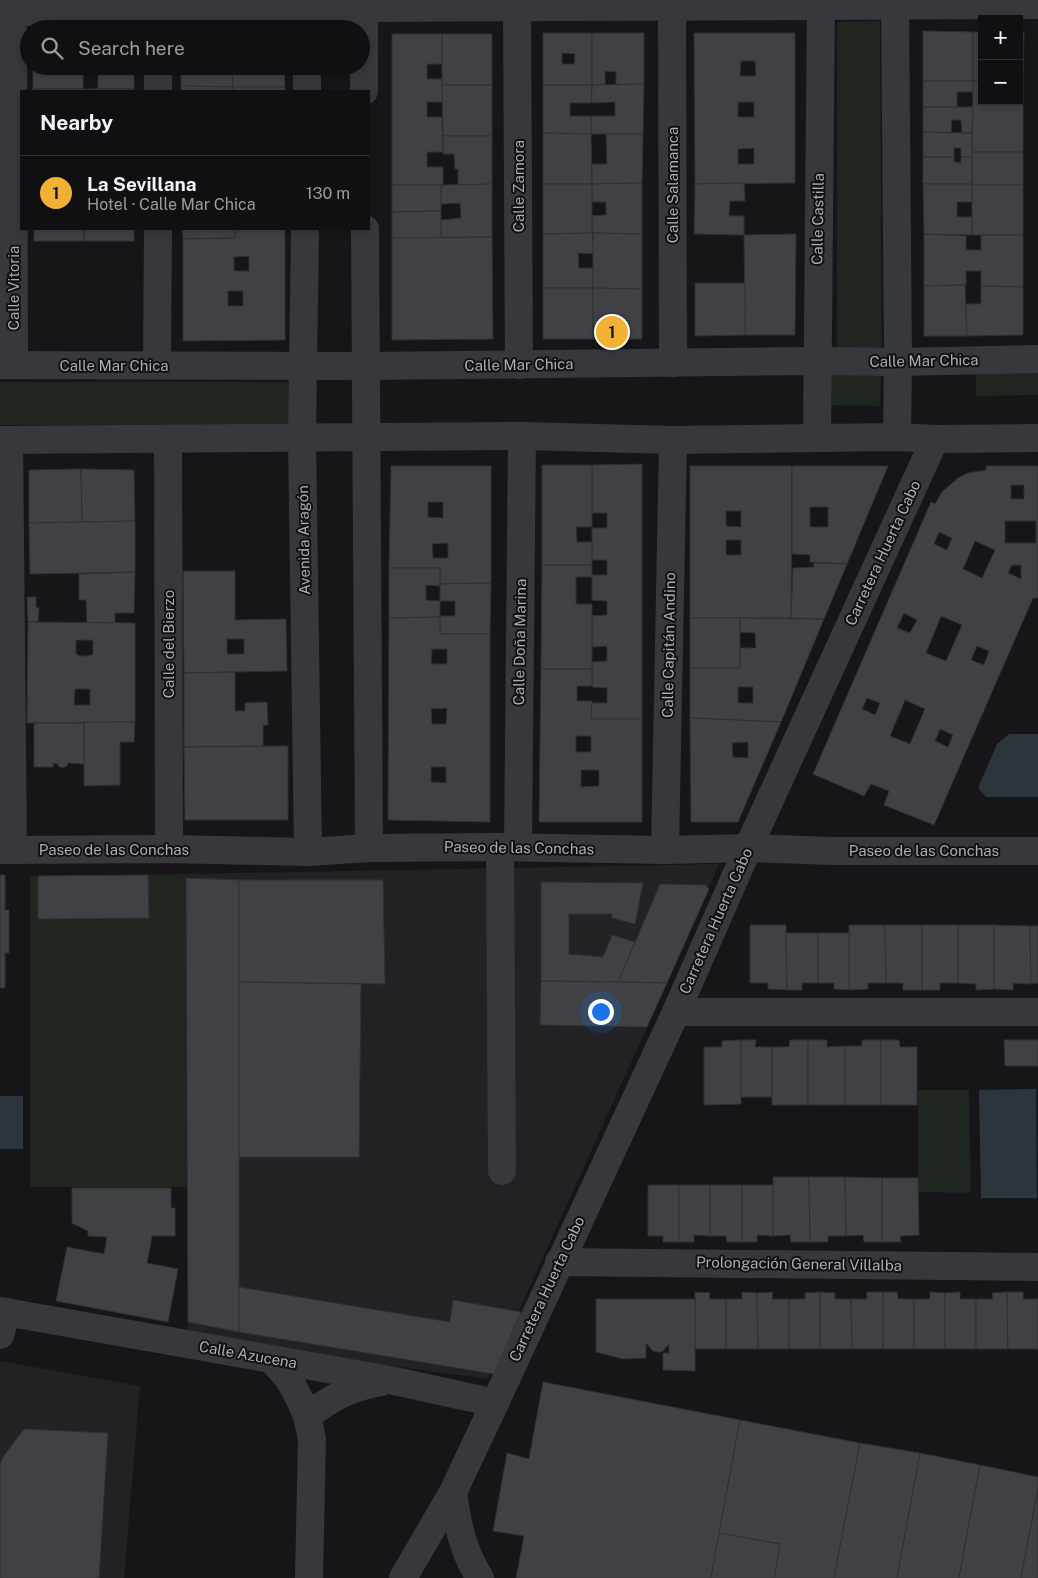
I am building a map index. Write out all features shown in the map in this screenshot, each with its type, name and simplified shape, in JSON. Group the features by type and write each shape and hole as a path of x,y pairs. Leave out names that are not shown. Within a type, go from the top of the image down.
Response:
{"street":[{"path":"177,20 308,13 364,4 517,8 674,8 821,3 1038,5"},
{"name":"Calle Castilla","path":"817,438 816,361 821,3"},
{"path":"896,3 897,437"},
{"path":"364,4 364,20"},
{"path":"9,8 147,20"},
{"name":"Calle Vitoria","path":"7,365 9,8"},
{"name":"Calle Zamora","path":"517,8 520,327 518,365"},
{"name":"Calle Salamanca","path":"673,364 672,23 674,8"},
{"path":"158,75 158,90"},
{"path":"307,75 307,90"},
{"path":"364,75 364,90"},
{"path":"157,365 158,230"},
{"name":"Avenida Aragón","path":"305,230 302,437 308,852"},
{"path":"365,230 369,848"},
{"name":"Calle Mar Chica","path":"7,365 366,366 816,361 898,362 1038,359"},
{"path":"7,850 4,440 522,436 673,440 897,437 935,439 1038,438"},
{"name":"Calle Doña Marina","path":"502,1171 509,847 522,436"},
{"name":"Calle del Bierzo","path":"168,439 169,849"},
{"name":"Carretera Huerta Cabo","path":"403,1578 453,1492 495,1403 676,1012 748,848 935,439"},
{"name":"Calle Capitán Andino","path":"666,850 673,440"},
{"name":"Paseo de las Conchas","path":"7,850 169,849 308,852 369,848 509,847 666,850 748,848 833,851 1038,851"},
{"path":"676,1012 1038,1012"},
{"name":"Prolongación General Villalba","path":"559,1262 1038,1267"},
{"name":"Calle Azucena","path":"2,1320 271,1359 390,1380 495,1403"},
{"path":"271,1359 289,1379 300,1400 307,1416 312,1439 309,1578"},
{"path":"307,1416 331,1398 359,1386 390,1380"},
{"path":"453,1492 457,1520 464,1545 480,1578"}],"shaded area":[{"path":"880,21 882,348 837,349 837,22"},
{"path":"826,368 881,368 880,406 826,405"},
{"path":"1038,368 1038,395 976,396 976,369"},
{"path":"0,382 288,382 294,384 289,425 0,425"},
{"path":"1009,734 1038,734 1038,797 986,797 978,788 997,744"},
{"path":"719,864 488,1379 188,1338 186,874"},
{"path":"186,874 187,1187 30,1187 30,876"},
{"path":"1036,1089 1037,1198 981,1198 979,1090"},
{"path":"918,1090 969,1090 971,1193 918,1192"},
{"path":"0,1096 23,1096 23,1149 0,1149"},
{"path":"0,1361 140,1386 124,1578 0,1578"}],"building":[{"path":"923,31 973,32 973,81 923,81"},
{"path":"973,32 978,32 978,81 973,81"},
{"path":"1023,32 1024,32 1023,82"},
{"path":"543,33 592,33 592,85 543,85","holes":["562,53 575,54 574,64 562,64"]},
{"path":"592,33 644,33 644,84 616,85 616,72 605,71 605,85 592,85"},
{"path":"694,33 795,33 795,183 695,184","holes":["741,61 755,61 756,76 740,76","738,102 754,102 754,117 738,117","754,148 754,164 738,164 738,149"]},
{"path":"392,34 442,34 442,64 427,64 427,79 442,79 443,102 427,102 427,117 442,117 443,152 427,152 427,167 443,167 443,185 392,185"},
{"path":"442,34 492,34 492,85 442,85"},
{"path":"33,75 83,75 83,89 33,89"},
{"path":"98,75 134,75 134,89 98,89"},
{"path":"181,75 232,75 233,87 181,86"},
{"path":"232,75 284,75 285,87 233,87"},
{"path":"923,81 973,81 973,92 957,92 957,107 923,107"},
{"path":"973,81 978,81 978,105 1023,105 1023,152 972,152"},
{"path":"644,84 643,134 591,134 591,116 615,116 615,102 591,103 592,85"},
{"path":"442,85 492,85 492,136 443,136"},
{"path":"543,85 592,85 591,103 570,103 570,116 591,116 591,134 543,133"},
{"path":"181,86 233,87 233,90 181,90"},
{"path":"233,87 285,87 285,90 233,90"},
{"path":"33,89 83,89 83,90"},
{"path":"83,89 134,89 134,90"},
{"path":"923,107 973,107 972,133 962,133 961,120 952,120 951,133 923,132"},
{"path":"923,132 972,133 972,157 961,157 961,148 954,148 954,157 923,157"},
{"path":"543,133 591,134 592,184 543,184"},
{"path":"606,134 643,134 642,183 592,184 592,164 607,164"},
{"path":"443,136 492,136 492,184 458,185 458,169 455,169 454,154 443,154"},
{"path":"972,152 1023,152 1023,185 972,185"},
{"path":"923,157 954,157 954,162 961,163 961,157 972,157 972,184 923,184"},
{"path":"642,183 642,234 592,233 592,216 606,215 606,202 592,202 592,184"},
{"path":"744,183 745,201 730,201 729,216 744,216 744,235 694,234 695,184"},
{"path":"492,184 492,237 441,238 441,220 461,218 460,203 441,204 441,185"},
{"path":"543,184 592,184 592,233 543,234"},
{"path":"923,184 972,184 972,202 957,202 957,217 972,217 972,235 924,234"},
{"path":"392,185 441,185 441,211 392,212"},
{"path":"972,185 1023,185 1023,235 972,235"},
{"path":"441,211 441,238 392,238 392,212"},
{"path":"34,230 84,230 84,241 34,241"},
{"path":"84,230 134,230 134,241 84,241"},
{"path":"182,230 235,230 235,238 183,239"},
{"path":"235,230 285,230 285,340 183,341 183,239 235,238","holes":["249,256 249,271 234,271 234,257","228,291 243,291 243,306 228,306"]},
{"path":"592,233 594,254 578,253 579,268 593,268 593,288 543,288 543,234"},
{"path":"593,233 642,234 642,289 593,288"},
{"path":"796,234 795,335 745,335 744,235"},
{"path":"924,234 966,236 966,250 981,250 981,235 1023,235 1023,287 981,286 981,271 966,271 966,285 924,286"},
{"path":"492,237 493,339 392,340 392,238"},
{"path":"695,283 745,283 745,335 695,336"},
{"path":"965,285 967,336 924,336 924,286"},
{"path":"981,286 1023,287 1023,335 967,336 966,304 981,304"},
{"path":"543,288 593,288 593,339 543,339"},
{"path":"593,288 642,289 642,339 593,339"},
{"path":"642,464 642,719 591,719 591,703 607,703 607,688 592,687 592,662 607,661 607,646 592,647 592,616 607,615 607,601 592,600 592,575 607,575 607,560 592,560 592,528 607,528 607,513 592,513 592,465"},
{"path":"542,465 592,465 592,527 576,527 577,542 592,542 592,565 542,565"},
{"path":"391,466 491,466 491,583 440,584 440,568 389,568","holes":["428,502 443,502 443,518 428,517","448,543 448,558 433,558 432,544"]},
{"path":"690,466 792,466 791,618 690,618","holes":["726,511 741,511 741,527 726,526","726,540 741,540 741,555 726,555"]},
{"path":"792,466 888,466 847,564 810,562 810,555 792,554","holes":["810,507 828,507 828,527 810,527"]},
{"path":"986,466 1038,466 1038,598 1033,598 934,825 884,805 889,791 871,784 864,796 813,774 931,502 935,504 942,492 958,478 968,473 986,470","holes":["1011,485 1024,485 1024,499 1011,499","1005,521 1036,521 1036,543 1005,543","939,532 952,538 947,550 934,544","975,541 995,550 982,578 963,569","1012,565 1021,565 1021,579 1008,573","904,613 917,620 910,633 897,628","941,616 962,625 946,661 926,653","977,646 989,651 984,665 971,660","867,698 880,703 875,715 862,709","905,700 925,709 910,744 890,736","940,729 953,735 948,747 935,741"]},
{"path":"81,469 82,522 29,523 29,470"},
{"path":"81,469 134,470 135,521 82,522"},
{"path":"135,521 135,572 30,574 29,523"},
{"path":"814,563 847,564 824,619 791,618 793,568 814,567"},
{"path":"542,565 592,565 592,577 576,577 576,604 592,604 592,669 541,669"},
{"path":"389,568 440,568 440,586 426,585 426,600 440,601 440,617 389,618"},
{"path":"183,571 235,571 235,620 286,619 287,671 184,673","holes":["227,639 244,639 244,654 227,654"]},
{"path":"135,572 134,613 115,613 115,623 87,623 86,600 79,600 79,574"},
{"path":"491,583 490,634 440,634 440,616 455,616 455,601 440,601 440,584"},
{"path":"27,597 36,597 36,607 39,608 38,622 28,622"},
{"path":"440,617 440,634 490,634 490,822 388,820 389,618","holes":["432,649 447,649 447,664 431,664","447,708 446,724 432,724 431,709","431,767 446,767 446,783 431,782"]},
{"path":"690,618 740,618 740,668 690,668"},
{"path":"740,618 824,619 781,722 690,718 690,668 740,668 740,648 756,648 755,633 740,632","holes":["738,687 753,687 753,703 738,703"]},
{"path":"28,622 135,623 135,722 27,723","holes":["76,640 93,640 93,654 89,656 76,654","75,689 90,689 90,705 74,705"]},
{"path":"541,669 592,669 592,686 577,686 577,701 592,701 591,719 642,719 642,822 539,822","holes":["576,736 591,736 591,752 576,752","581,770 599,770 599,786 581,787"]},
{"path":"235,672 235,711 245,711 245,703 267,702 268,725 263,725 263,746 184,747 184,673"},
{"path":"690,718 781,722 738,822 691,822","holes":["748,742 748,758 733,757 732,743"]},
{"path":"84,722 135,722 134,742 120,742 120,785 84,786"},
{"path":"34,723 84,723 84,764 68,763 67,766 62,768 58,764 53,763 53,767 34,767"},
{"path":"288,746 288,820 185,820 184,747"},
{"path":"0,875 5,875 5,910 9,910 9,953 5,953 5,988 0,988"},
{"path":"148,875 149,918 38,919 38,876"},
{"path":"186,878 239,880 239,1332 188,1322"},
{"path":"239,880 383,880 385,984 239,982"},
{"path":"541,882 643,883 635,924 612,918 612,914 569,914 569,954 603,957 612,935 635,942 618,982 541,981"},
{"path":"660,884 705,885 709,889 667,983 618,982"},
{"path":"750,925 786,925 787,990 768,989 768,983 750,983"},
{"path":"849,925 885,925 886,983 868,983 868,989 849,990"},
{"path":"885,925 922,925 922,990 903,990 903,983 886,983"},
{"path":"922,925 958,925 958,983 940,983 940,990 922,990"},
{"path":"958,925 994,925 994,989 976,990 976,984 958,983"},
{"path":"994,925 1030,926 1031,984 1013,983 1013,990 994,989"},
{"path":"1030,926 1038,926 1038,983 1031,984"},
{"path":"786,933 818,933 818,983 802,983 802,990 787,990"},
{"path":"818,933 849,933 849,990 834,989 834,983 818,983"},
{"path":"541,981 667,983 647,1027 540,1025"},
{"path":"239,982 361,984 359,1157 239,1157"},
{"path":"741,1040 741,1104 704,1105 704,1047 722,1047 722,1041"},
{"path":"741,1040 756,1040 755,1047 772,1047 772,1097 741,1097"},
{"path":"790,1040 808,1040 808,1105 772,1105 772,1047 789,1047"},
{"path":"808,1040 827,1040 827,1047 845,1046 845,1105 808,1105"},
{"path":"862,1040 881,1040 881,1105 845,1105 845,1046 862,1046"},
{"path":"881,1040 899,1040 900,1047 917,1047 917,1105 881,1105"},
{"path":"1004,1040 1038,1040 1038,1066 1005,1066"},
{"path":"773,1177 809,1177 810,1242 791,1242 790,1235 773,1236"},
{"path":"809,1177 845,1177 846,1236 828,1236 828,1242 810,1242"},
{"path":"845,1177 882,1178 882,1242 864,1242 863,1235 846,1236"},
{"path":"882,1178 918,1178 919,1235 900,1236 901,1242 882,1242"},
{"path":"648,1185 679,1185 679,1242 663,1242 663,1236 648,1236"},
{"path":"679,1185 710,1185 710,1236 694,1235 694,1242 679,1242"},
{"path":"710,1185 742,1185 742,1242 727,1242 726,1236 710,1236"},
{"path":"742,1185 773,1185 773,1236 757,1235 757,1242 742,1242"},
{"path":"72,1188 171,1188 171,1208 175,1208 175,1236 152,1236 147,1263 178,1269 168,1322 56,1301 67,1247 104,1254 107,1237 88,1236 88,1231 72,1223"},
{"path":"239,1287 450,1322 453,1300 521,1312 494,1374 239,1332"},
{"path":"695,1292 710,1293 709,1299 726,1299 726,1349 695,1349"},
{"path":"742,1292 757,1293 758,1349 726,1349 726,1299 742,1299"},
{"path":"773,1292 772,1299 789,1299 789,1349 758,1349 757,1293"},
{"path":"820,1292 820,1349 789,1349 789,1299 805,1299 805,1293"},
{"path":"820,1292 835,1293 835,1299 851,1299 852,1349 820,1349"},
{"path":"867,1292 883,1292 883,1349 852,1349 851,1299 867,1299"},
{"path":"883,1292 897,1292 898,1299 914,1299 914,1349 883,1349"},
{"path":"930,1292 945,1293 945,1349 914,1349 914,1299 930,1299"},
{"path":"960,1292 960,1299 976,1299 976,1349 945,1349 945,1293"},
{"path":"1007,1292 1008,1349 976,1349 976,1299 993,1299 992,1293"},
{"path":"1007,1292 1023,1292 1023,1299 1038,1299 1038,1349 1008,1349"},
{"path":"596,1299 695,1299 695,1371 663,1370 663,1353 669,1353 669,1344 662,1352 657,1352 653,1351 646,1343 646,1358 623,1359 596,1352"},
{"path":"543,1382 740,1420 711,1578 516,1578 524,1536 493,1531 507,1453 529,1459"},
{"path":"740,1420 860,1443 834,1578 774,1578 780,1544 719,1533"},
{"path":"24,1429 108,1433 99,1578 0,1578 0,1464"},
{"path":"860,1443 920,1453 897,1578 834,1578"},
{"path":"920,1453 980,1465 959,1578 897,1578"},
{"path":"980,1465 1038,1477 1038,1489 1021,1578 959,1578"},
{"path":"1038,1489 1038,1578 1021,1578"},
{"path":"719,1533 780,1544 774,1578 711,1578"}],"place":[{"name":"La Sevillana","path":"612,332"}]}
